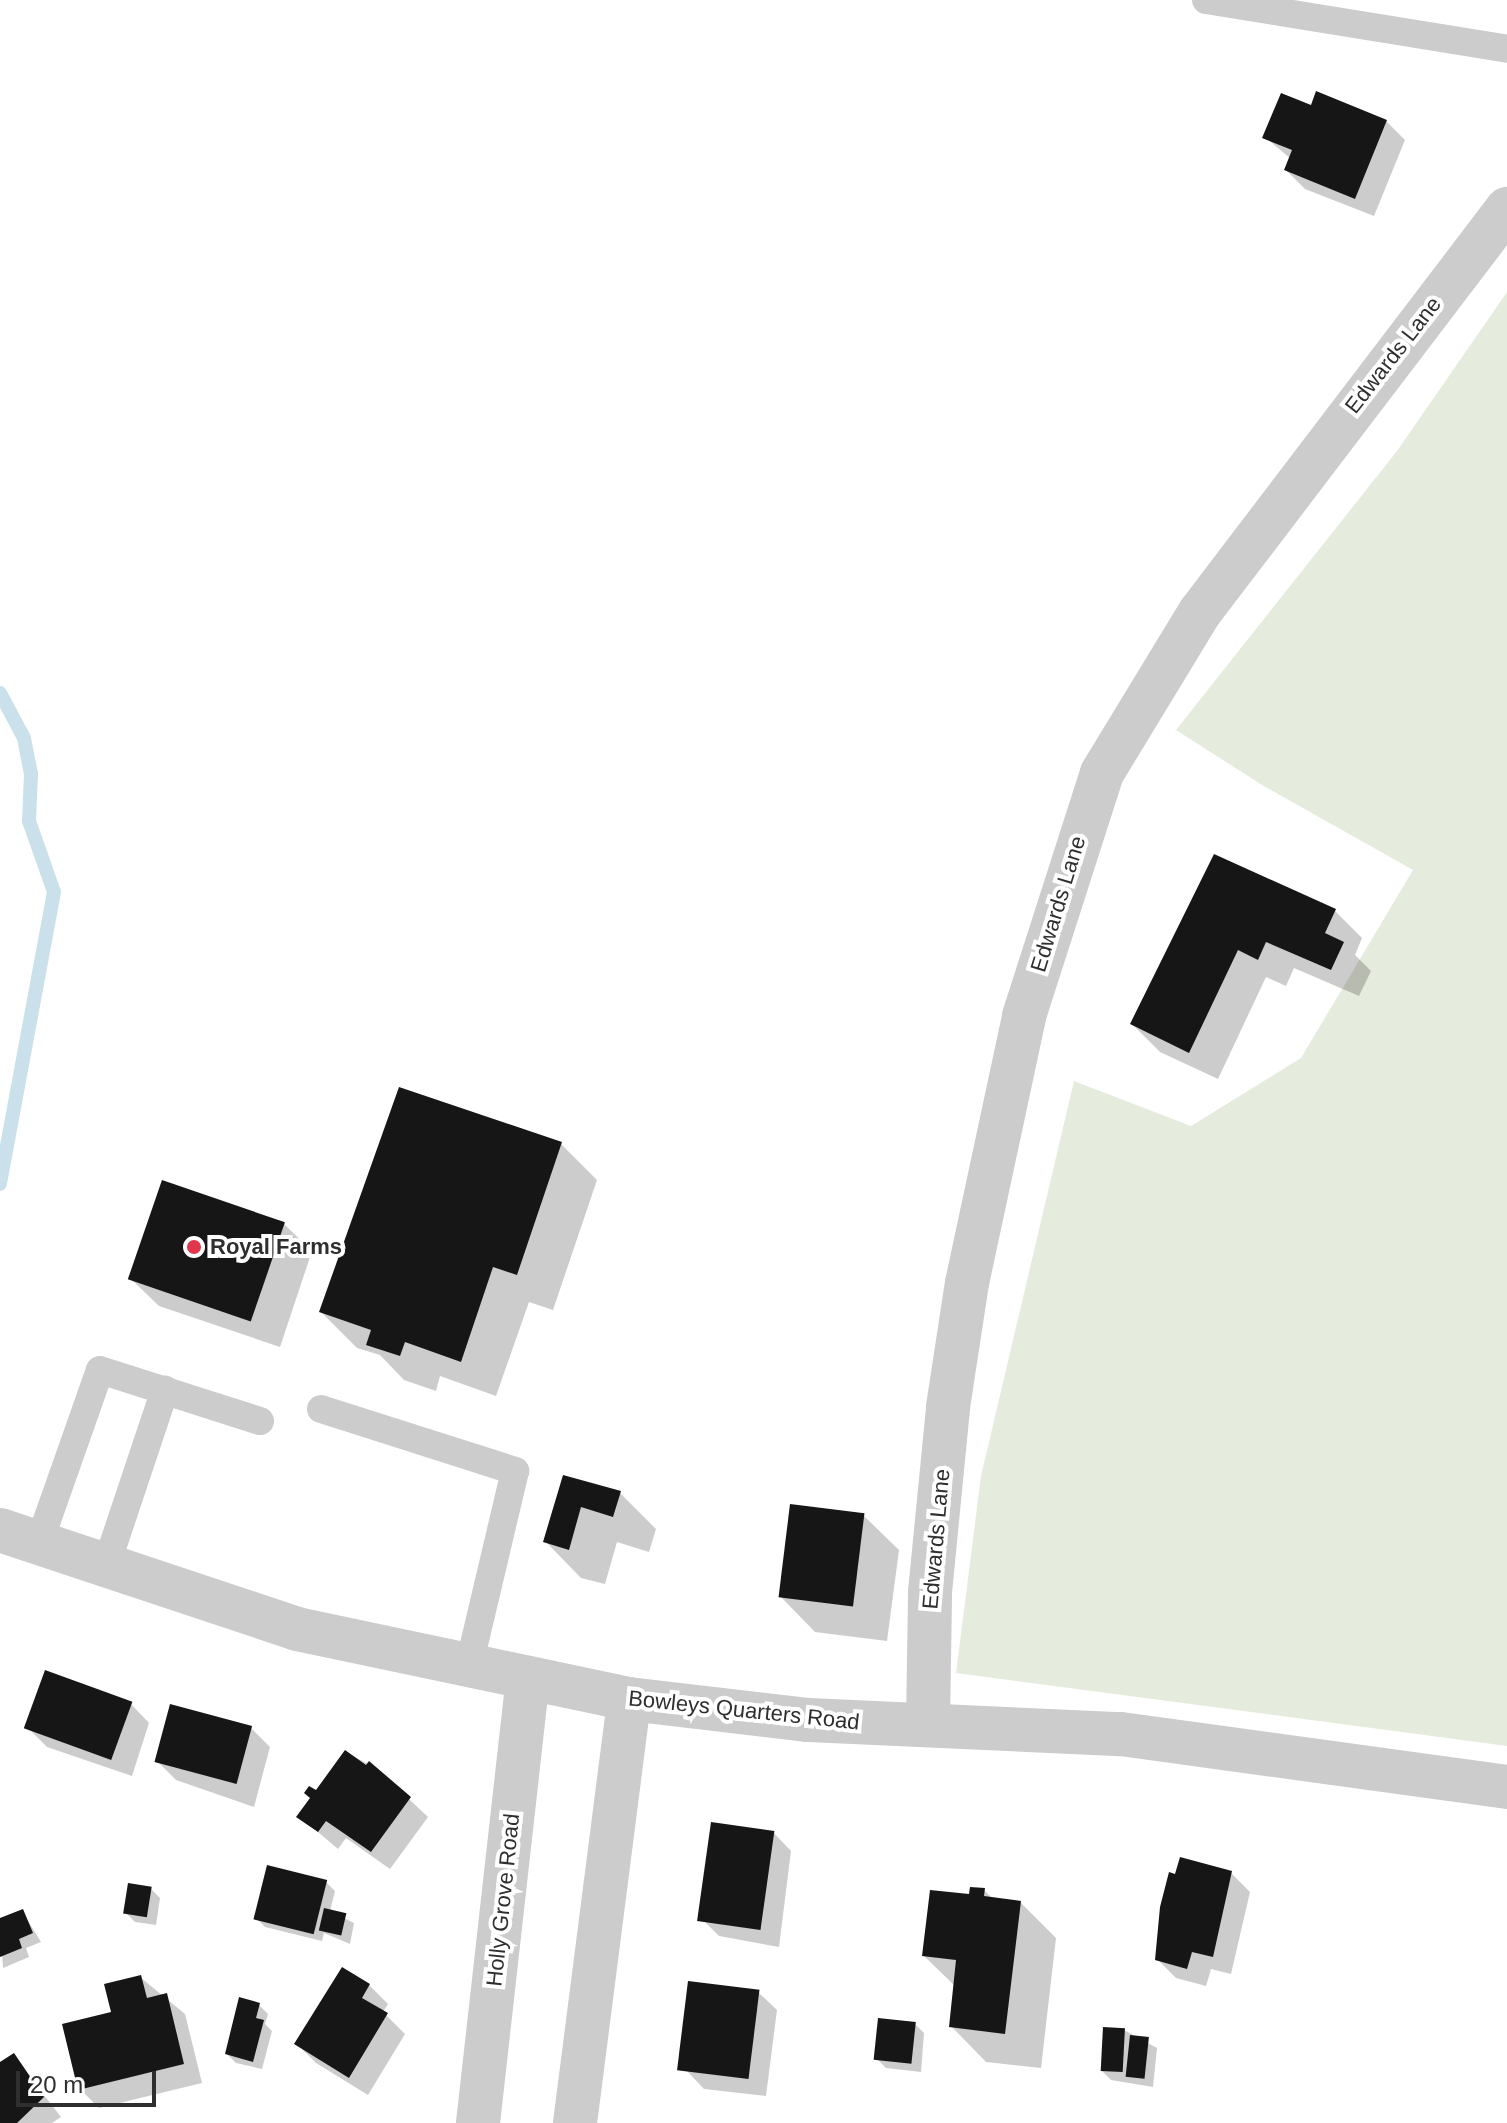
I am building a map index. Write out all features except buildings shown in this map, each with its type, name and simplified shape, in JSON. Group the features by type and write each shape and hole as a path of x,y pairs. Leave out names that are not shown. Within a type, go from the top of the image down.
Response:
{"street":[{"name":"Edwards Lane","path":"928,1724 930,1592 948,1407 967,1283 1024,1016 1102,773 1200,612 1507,209"},
{"name":"Bowleys Quarters Road","path":"19,1536 297,1629 629,1699 809,1720 1121,1734 1507,1787"},
{"name":"Holly Grove Road","path":"478,2123 528,1678"},
{"path":"575,2123 629,1699"}],"lane":[{"path":"1206,0 1507,49"},
{"path":"19,1536 100,1370 260,1421"},
{"path":"106,1566 165,1390"},
{"path":"321,1409 515,1471 469,1666"}],"green space":[{"path":"1507,292 1507,1746 956,1673 981,1476 1074,1081 1191,1126 1301,1058 1413,870 1262,785 1176,730 1397,451"}],"waterway":[{"path":"0,693 24,738 31,774 29,821 54,892 0,1184"}],"place":[{"name":"Royal Farms","path":"194,1247"}]}
